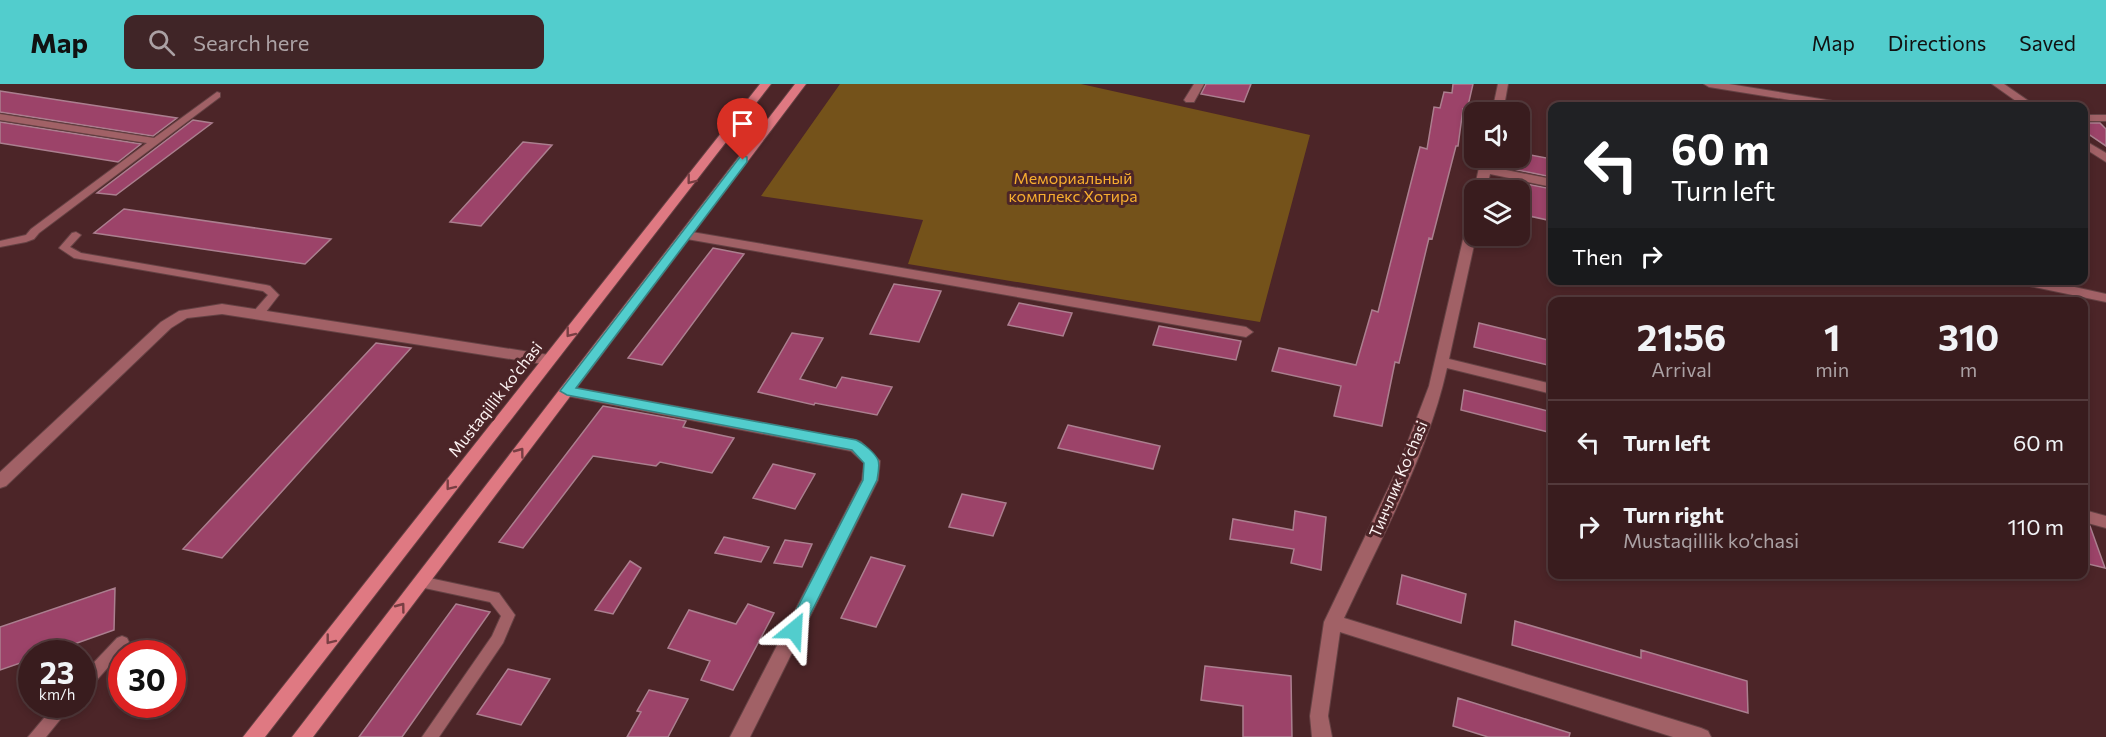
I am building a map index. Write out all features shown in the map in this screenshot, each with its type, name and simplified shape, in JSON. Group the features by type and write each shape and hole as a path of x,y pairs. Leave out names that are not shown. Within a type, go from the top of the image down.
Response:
{"main road":[{"name":"Mustaqillik ko’chasi","path":"254,737 766,84"},
{"path":"302,737 801,84"}],"street":[{"path":"1190,100 1199,84"},
{"path":"1499,102 1503,84"},
{"path":"1709,84 1820,102"},
{"path":"1997,84 2024,102"},
{"path":"2088,118 2106,118"},
{"path":"2088,147 2106,158"},
{"path":"1500,168 1548,182"},
{"path":"686,235 1246,332"},
{"name":"Тинчлик Ko’chasi","path":"1323,737 1319,716 1333,621 1404,470 1436,386 1468,246"},
{"path":"2044,285 2106,298"},
{"path":"0,482 166,325 184,314 222,309 549,360"},
{"path":"1442,362 1548,388"},
{"path":"567,391 856,446 872,461 870,480 740,737"},
{"path":"2088,517 2106,522"},
{"path":"1333,621 1701,737"}],"lane":[{"path":"0,244 30,237 217,95"},
{"path":"0,117 155,141"},
{"path":"76,235 64,248 78,256 266,288 274,295 258,315"},
{"path":"420,582 495,597 508,615 498,639 430,737"},
{"path":"96,671 108,657"},
{"path":"36,737 53,718"}],"green space":[{"name":"Мемориальный комплекс Хотира","path":"840,84 1081,84 1310,135 1260,322 908,264 923,220 761,196"}],"building":[{"path":"1206,84 1251,84 1244,102 1201,94"},
{"path":"1453,84 1473,84 1469,102 1464,102 1458,146 1456,146 1432,239 1429,238 1399,363 1395,362 1382,426 1334,416 1341,386 1272,371 1279,348 1356,365 1372,310 1378,312 1420,147 1427,149 1434,107 1440,108 1444,92 1452,93"},
{"path":"0,91 177,118 153,136 0,112"},
{"path":"193,120 212,123 116,195 97,193"},
{"path":"0,122 141,144 118,162 0,143"},
{"path":"2088,123 2100,123 2106,129 2106,146 2088,134"},
{"path":"523,142 552,145 481,226 450,222"},
{"path":"1530,155 1548,158 1548,176 1508,168 1530,168"},
{"path":"1530,185 1548,188 1548,220 1530,216"},
{"path":"124,209 331,239 305,264 94,233"},
{"path":"713,248 744,254 662,365 628,358"},
{"path":"894,284 941,291 919,342 870,334"},
{"path":"1019,303 1072,313 1063,336 1008,325"},
{"path":"1479,323 1548,340 1548,365 1474,347"},
{"path":"1159,326 1241,341 1236,360 1153,345"},
{"path":"792,333 823,338 800,379 836,388 842,377 892,387 877,415 815,403 814,405 758,392"},
{"path":"376,343 411,348 222,558 183,549"},
{"path":"1464,390 1548,411 1548,432 1461,410"},
{"path":"603,406 686,421 683,427 734,438 712,473 660,462 656,466 593,456 523,548 499,542"},
{"path":"1068,425 1160,446 1153,469 1058,448"},
{"path":"773,464 815,474 795,509 753,498"},
{"path":"962,494 1006,503 993,536 949,527"},
{"path":"1295,511 1326,517 1321,570 1291,563 1294,549 1230,539 1233,519 1293,530"},
{"path":"2088,525 2090,526 2105,568 2088,564"},
{"path":"724,537 769,547 761,562 715,553"},
{"path":"785,540 812,544 802,567 774,563"},
{"path":"871,557 905,566 876,627 841,618"},
{"path":"630,561 641,568 613,614 595,610"},
{"path":"1402,575 1466,594 1461,623 1397,604"},
{"path":"115,588 114,630 86,640 18,640 18,664 0,670 0,627"},
{"path":"456,604 490,612 402,737 359,737"},
{"path":"748,604 774,613 733,690 701,680 710,661 668,648 689,610 736,624"},
{"path":"1515,621 1641,658 1641,650 1747,681 1748,713 1512,645"},
{"path":"1205,666 1291,676 1292,737 1243,737 1243,706 1201,700"},
{"path":"508,669 550,679 521,725 477,714"},
{"path":"649,690 688,699 668,737 627,737 641,712 637,711"},
{"path":"1458,698 1570,733 1569,737 1488,737 1453,726"}],"route":[{"path":"743,160 567,391 856,446 872,461 870,480 794,630"}]}
